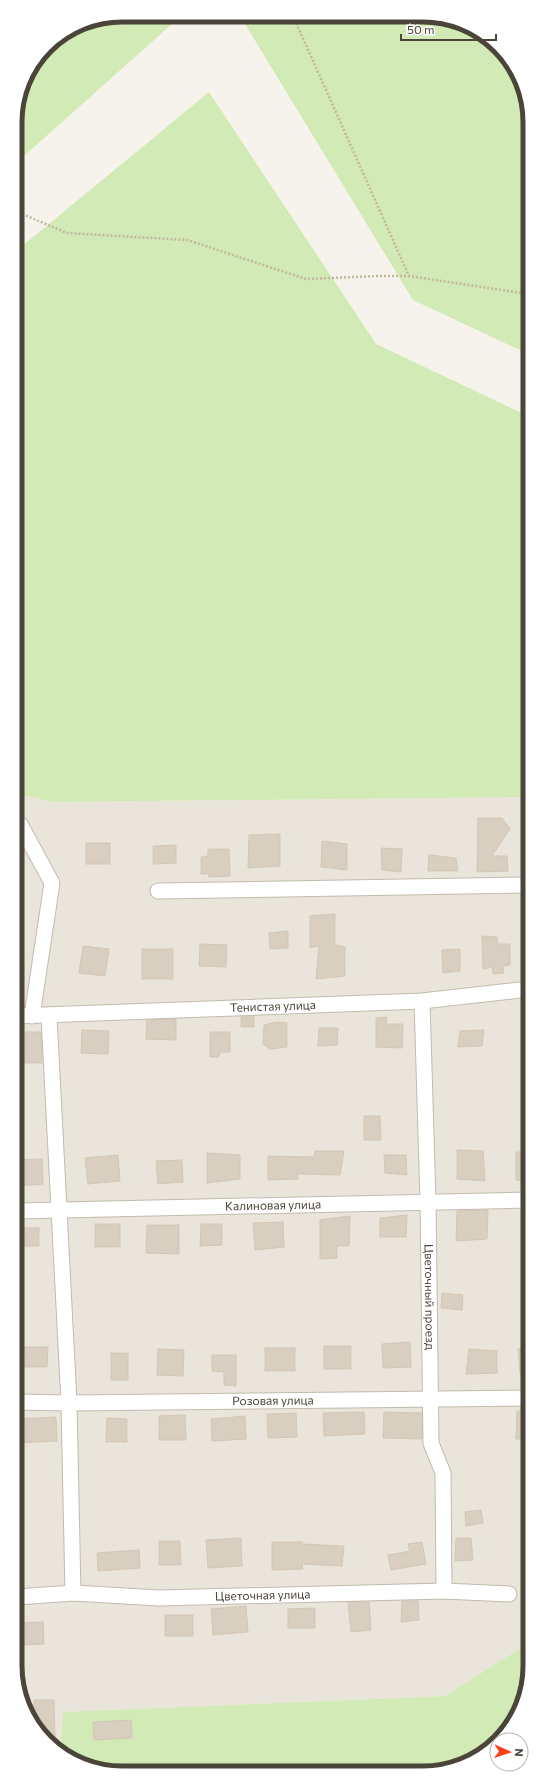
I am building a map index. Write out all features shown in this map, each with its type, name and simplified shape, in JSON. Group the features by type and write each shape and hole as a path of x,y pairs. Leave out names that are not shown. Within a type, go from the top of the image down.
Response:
{"street":[{"path":"22,828 52,882 32,1016"},
{"path":"158,891 523,885"},
{"name":"Тенистая улица","path":"22,1016 422,1001 523,990"},
{"name":"Цветочный проезд","path":"422,1001 428,1201 431,1443 443,1473 444,1591"},
{"path":"49,1016 69,1403 73,1593"},
{"name":"Калиновая улица","path":"22,1211 523,1200"},
{"name":"Розовая улица","path":"22,1402 69,1403 523,1398"},
{"name":"Цветочная улица","path":"22,1597 73,1593 160,1598 444,1591 509,1594"}],"path":[{"path":"296,22 410,276"},
{"path":"22,214 67,232 187,240 306,279 410,276 523,293"}],"shaded area":[{"path":"22,796 53,802 523,797 523,1646 445,1696 64,1712 61,1745 51,1737 32,1710 27,1698 22,1672"}],"green space":[{"path":"122,22 174,22 22,158 22,116 25,96 35,72 51,51 78,32 90,27"},
{"path":"245,22 436,23 455,27 467,32 494,51 510,72 520,96 523,116 523,352 413,300"},
{"path":"209,92 376,344 523,414 523,797 53,802 22,796 22,246"},
{"path":"523,1646 523,1672 520,1692 510,1716 498,1732 489,1732 489,1741 473,1753 455,1761 436,1765 109,1765 90,1761 72,1753 61,1745 63,1712 445,1696"}],"building":[{"path":"478,818 502,818 510,829 492,856 507,856 508,871 477,872"},
{"path":"280,834 280,866 248,868 249,835"},
{"path":"322,841 347,844 347,870 321,867"},
{"path":"86,843 110,843 110,864 86,864"},
{"path":"176,845 176,863 153,864 153,846"},
{"path":"381,848 402,849 401,872 382,870"},
{"path":"208,849 229,849 230,876 209,877 209,874 201,874 201,857 208,856"},
{"path":"429,855 456,858 458,871 428,871"},
{"path":"335,914 335,945 345,947 345,976 316,979 319,946 310,948 310,916"},
{"path":"288,931 288,948 270,949 269,933"},
{"path":"482,936 497,937 498,944 510,944 510,965 503,966 504,973 493,974 492,967 483,969"},
{"path":"200,944 227,945 226,967 199,966"},
{"path":"83,946 109,949 105,976 79,973"},
{"path":"142,949 173,949 173,979 142,979"},
{"path":"460,949 460,971 443,973 442,950"},
{"path":"254,1016 254,1027 241,1027 241,1017"},
{"path":"387,1017 386,1024 403,1024 402,1048 376,1047 376,1018"},
{"path":"176,1019 176,1040 146,1039 147,1020"},
{"path":"277,1022 287,1023 287,1047 270,1049 263,1044 264,1025"},
{"path":"319,1028 338,1028 337,1045 318,1046"},
{"path":"82,1030 109,1031 108,1054 81,1053"},
{"path":"484,1030 482,1046 458,1047 460,1031"},
{"path":"22,1032 41,1032 42,1063 22,1063"},
{"path":"210,1032 230,1032 230,1052 221,1052 218,1057 210,1057"},
{"path":"364,1116 380,1116 381,1140 364,1140"},
{"path":"457,1150 483,1151 485,1181 457,1179"},
{"path":"315,1151 344,1151 340,1175 298,1174 298,1179 268,1180 268,1156 314,1157"},
{"path":"516,1152 523,1152 523,1181 516,1180"},
{"path":"207,1153 240,1155 240,1179 207,1183"},
{"path":"118,1155 120,1181 88,1184 85,1158"},
{"path":"384,1155 406,1155 407,1175 385,1173"},
{"path":"42,1159 43,1184 22,1186 22,1160"},
{"path":"182,1160 183,1182 158,1184 156,1161"},
{"path":"488,1210 487,1239 456,1241 457,1211"},
{"path":"407,1215 406,1237 380,1237 380,1218"},
{"path":"350,1216 349,1246 337,1246 337,1258 320,1259 320,1220"},
{"path":"283,1222 284,1247 255,1250 253,1223"},
{"path":"95,1224 120,1224 120,1247 95,1247"},
{"path":"201,1224 222,1224 222,1245 200,1246"},
{"path":"147,1225 179,1225 179,1254 146,1253"},
{"path":"22,1228 39,1228 39,1246 22,1246"},
{"path":"442,1293 463,1295 462,1310 441,1308"},
{"path":"410,1342 411,1367 383,1368 382,1344"},
{"path":"324,1346 351,1346 351,1369 324,1369"},
{"path":"22,1347 48,1347 47,1367 22,1367"},
{"path":"265,1348 295,1348 295,1371 265,1371"},
{"path":"158,1349 184,1350 183,1376 157,1375"},
{"path":"469,1349 497,1351 497,1373 466,1374"},
{"path":"518,1349 523,1349 523,1374 520,1374"},
{"path":"111,1353 128,1353 128,1380 111,1380"},
{"path":"212,1355 236,1355 236,1386 224,1385 224,1372 212,1371"},
{"path":"517,1411 523,1411 523,1439 516,1439"},
{"path":"364,1412 365,1434 324,1436 323,1413"},
{"path":"384,1412 422,1413 422,1439 383,1438"},
{"path":"296,1413 297,1437 268,1438 267,1414"},
{"path":"185,1415 186,1440 159,1440 159,1416"},
{"path":"245,1416 246,1439 212,1441 211,1419"},
{"path":"56,1417 57,1441 22,1443 22,1419"},
{"path":"107,1418 127,1419 127,1442 106,1442"},
{"path":"481,1510 483,1523 466,1526 465,1512"},
{"path":"241,1538 242,1566 208,1568 206,1540"},
{"path":"456,1538 471,1538 473,1560 455,1561"},
{"path":"159,1541 180,1541 181,1565 159,1565"},
{"path":"272,1542 302,1542 302,1544 344,1546 342,1566 302,1564 303,1569 272,1570"},
{"path":"422,1542 426,1564 391,1570 388,1555 410,1551 408,1544"},
{"path":"139,1550 140,1568 98,1571 97,1553"},
{"path":"402,1601 418,1601 419,1620 401,1622"},
{"path":"348,1602 369,1602 371,1630 351,1632"},
{"path":"246,1606 248,1632 213,1635 211,1609"},
{"path":"315,1608 315,1628 288,1628 288,1609"},
{"path":"165,1615 193,1615 193,1636 165,1636"},
{"path":"43,1622 44,1644 22,1645 22,1623"},
{"path":"34,1700 54,1700 55,1737 51,1737 34,1713"},
{"path":"131,1720 132,1738 94,1740 93,1722"}]}
